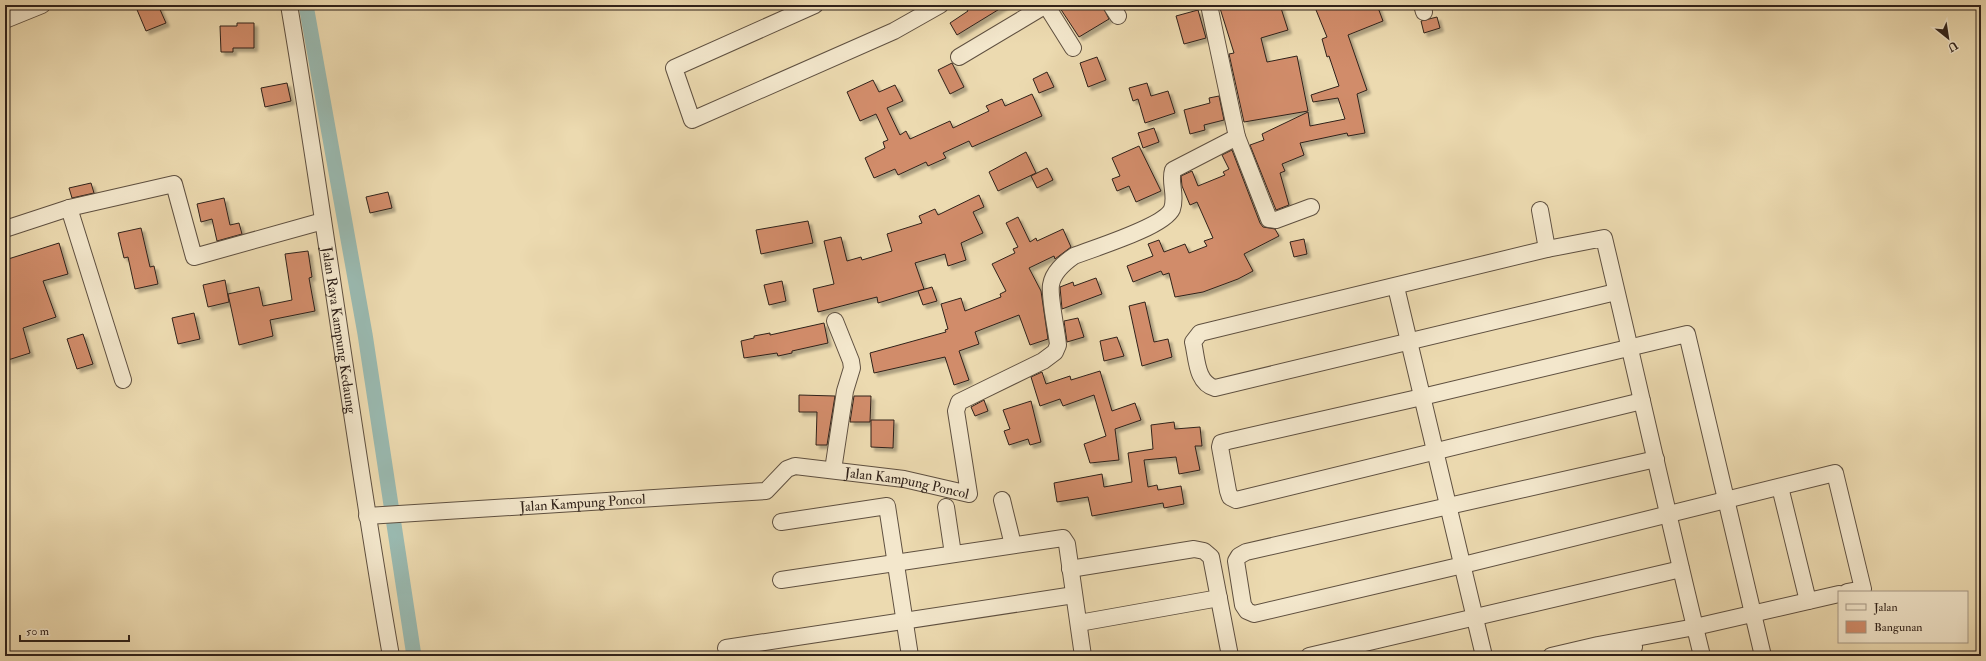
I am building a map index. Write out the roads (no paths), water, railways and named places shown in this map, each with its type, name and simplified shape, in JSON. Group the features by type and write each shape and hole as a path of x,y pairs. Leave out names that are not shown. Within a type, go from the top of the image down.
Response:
{"street":[{"path":"5,20 42,5"},
{"name":"Jalan Raya Kampung Kedaung","path":"289,5 372,516 391,656"},
{"path":"815,5 674,68 692,120 894,31 940,5"},
{"path":"959,57 1046,5 1073,48"},
{"path":"1209,5 1237,137 1269,219 1276,220 1311,207"},
{"name":"Jalan Kampung Poncol","path":"372,516 766,491 791,467 833,470 904,479 969,494 956,412 957,406 959,402 1043,361 1055,352 1058,345 1051,286 1055,275 1063,263 1074,256 1148,228 1165,217 1171,211 1175,200 1171,178 1173,170 1237,137"},
{"path":"5,229 69,208 174,184 194,257 323,221"},
{"path":"69,208 123,380"},
{"path":"1540,210 1547,249"},
{"path":"1616,292 1215,388 1207,386 1202,380 1193,342 1200,333 1396,287 1547,249 1604,238 1702,656"},
{"path":"1396,287 1484,656"},
{"path":"833,470 845,391 852,368 851,361 835,321"},
{"path":"1642,401 1236,500 1230,497 1228,491 1220,447 1221,443 1687,334 1763,656"},
{"path":"1656,459 1246,552 1239,556 1236,561 1243,605 1247,611 1254,614 1462,565 1835,473 1863,588 1851,591"},
{"path":"1780,487 1808,601"},
{"path":"1002,500 1013,545"},
{"path":"780,522 886,506 897,563 910,656"},
{"path":"946,507 953,554"},
{"path":"781,580 1063,538 1067,544 1079,623 1080,656"},
{"path":"1070,570 1194,549 1204,551 1211,557 1230,656"},
{"path":"1309,656 1681,569"},
{"path":"1551,656 1838,594"},
{"path":"734,650 1074,595"},
{"path":"1079,623 1219,598"},
{"path":"1605,656 1695,626"}],"waterway":[{"path":"306,5 365,334 414,656"}]}
